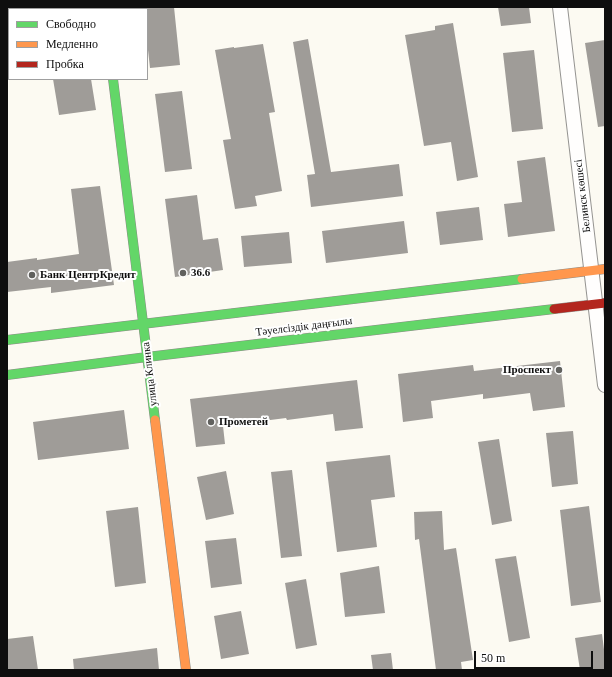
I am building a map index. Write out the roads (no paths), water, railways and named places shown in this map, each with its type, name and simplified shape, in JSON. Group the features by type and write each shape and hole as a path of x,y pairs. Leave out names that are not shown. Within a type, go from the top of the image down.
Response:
{"street":[{"name":"Белинск көшесі","path":"560,7 598,270 605,385"},
{"name":"улица Клинка","path":"113,80 186,670"},
{"name":"Тәуелсіздік даңғылы","path":"7,340 598,270"},
{"name":"Тәуелсіздік даңғылы","path":"7,375 147,357 600,304"}],"place":[{"name":"36.6","path":"183,273"},
{"name":"Банк ЦентрКредит","path":"32,275"},
{"name":"Проспект","path":"559,370"},
{"name":"Прометей","path":"211,422"}]}
